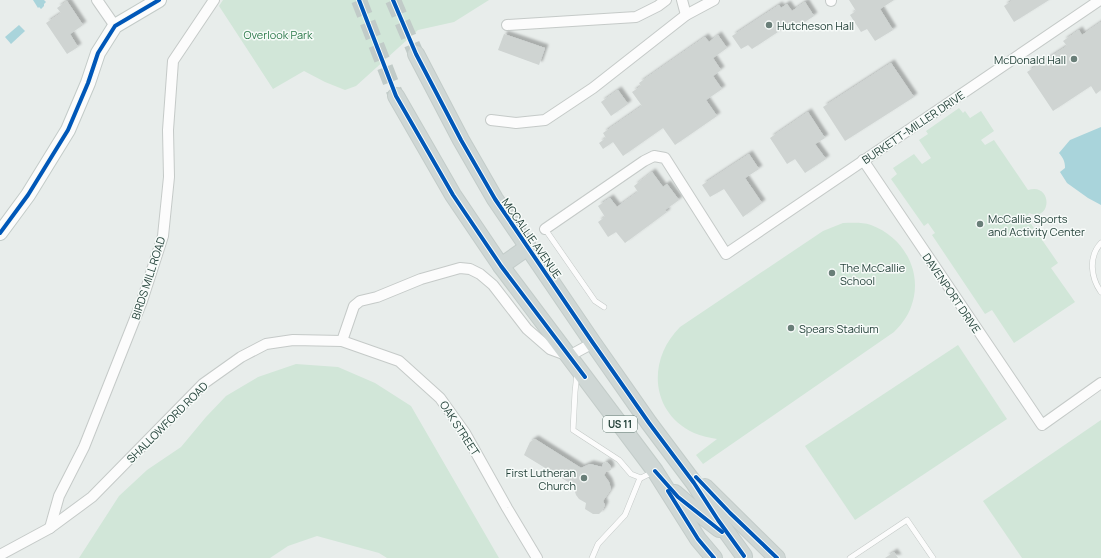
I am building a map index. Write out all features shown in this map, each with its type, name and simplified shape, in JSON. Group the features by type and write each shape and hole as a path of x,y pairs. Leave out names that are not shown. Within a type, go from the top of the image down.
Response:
{"main road":[{"name":"MCCALLIE AVENUE","path":"416,54 461,140 495,199 649,423"},
{"name":"US 11","path":"396,96 453,195 501,266 655,471 698,539 714,558"},
{"path":"501,266 528,247"},
{"path":"649,423 694,483 718,520 745,557"},
{"name":"US 11","path":"649,423 702,484 777,558"},
{"path":"655,471 678,497 724,534 745,557"}],"street":[{"path":"97,0 114,26"},
{"path":"0,233 28,195 68,130 88,83 98,53 114,26 159,0"},
{"name":"BIRDS MILL ROAD","path":"50,528 59,496 84,447 142,301 163,236 169,177 168,130 173,61 214,0"},
{"path":"507,25 636,17 658,6 666,0"},
{"path":"682,0 686,15"},
{"path":"491,120 516,123 545,120 593,88 686,15 714,0"},
{"name":"BURKETT-MILLER DRIVE","path":"545,229 644,161 654,156 665,158 726,254 1100,0"},
{"name":"DAVENPORT DRIVE","path":"863,160 1042,425 1101,383"},
{"path":"342,341 354,306 360,301 377,297 421,279 460,268 470,269 480,274 493,285 527,329 550,349 573,362 593,343"},
{"name":"SHALLOWFORD ROAD","path":"0,555 50,528 92,497 203,384 241,357 266,344 293,340 342,341"},
{"name":"OAK STREET","path":"342,341 398,361 440,398 465,433 537,558"}],"lane":[{"path":"545,229 595,301 604,307"},
{"path":"1101,244 1096,248 1093,258 1092,271 1101,292"},
{"path":"573,362 575,392 573,430 619,460 631,474 640,478"},
{"path":"592,558 598,544 625,515 640,478 655,471"},
{"path":"850,558 907,520 933,558"}],"green space":[{"name":"Overlook Park","path":"223,0 489,0 454,22 418,30 356,86 345,90 304,71 273,89 219,6"},
{"name":"McCallie Sports and Activity Center","path":"959,108 963,113 965,111 970,118 981,111 994,131 981,140 985,145 994,140 1028,190 1036,189 1042,192 1045,196 1045,208 1042,212 1037,215 1029,213 1027,218 1058,263 1051,268 1075,302 1014,343 992,310 985,314 932,235 935,233 928,223 924,226 891,179 897,174 893,168 914,154 922,164 931,158 919,140 928,134 926,131"},
{"path":"843,223 861,223 871,225 893,238 902,247 913,269 915,282 911,307 906,317 894,332 703,464 696,455 717,439 694,433 679,424 669,412 662,399 658,384 658,370 662,355 669,340 680,327 823,231"},
{"path":"958,345 1007,419 855,520 805,446"},
{"path":"296,364 338,367 375,383 411,406 499,558 387,558 379,553 317,536 288,546 270,558 79,558 119,496 147,470 181,447 226,396 258,377"},
{"path":"1101,420 1101,558 1022,558 983,501"}],"water":[{"path":"33,0 44,0 46,2 41,9 39,7 38,8"},
{"path":"19,25 25,31 11,44 5,37"},
{"path":"1101,127 1101,205 1067,183 1060,172 1065,168 1065,166 1064,160 1059,153 1070,140"}],"building":[{"path":"849,0 894,0 880,9 893,30 875,41 867,29 861,32 850,15 856,11"},
{"path":"1013,0 1049,0 1014,22 1004,6"},
{"path":"67,1 83,25 70,34 78,47 67,54 46,23 61,13 57,8"},
{"name":"Hutcheson Hall","path":"805,2 814,16 797,27 793,22 752,49 748,45 741,49 732,36 779,5 781,8 787,4 792,11"},
{"name":"McDonald Hall","path":"1101,22 1101,90 1096,94 1091,86 1053,111 1027,72 1067,46 1063,41 1079,30 1082,35"},
{"path":"504,34 545,48 539,65 498,50"},
{"path":"718,35 727,48 713,58 721,70 713,76 722,89 706,100 717,116 675,145 663,128 623,156 613,142 603,149 599,143 606,138 603,133 642,106 632,92 641,86 639,83 705,37 709,42"},
{"path":"891,63 914,97 845,141 823,107"},
{"path":"618,90 628,104 611,116 601,102"},
{"path":"808,112 825,138 815,144 826,159 805,173 795,159 787,164 770,138"},
{"path":"749,154 759,169 745,178 762,203 743,217 724,189 710,197 702,185"},
{"path":"652,172 663,187 667,184 679,200 665,210 667,212 625,243 616,232 608,237 598,222 605,217 598,206 610,198 617,207 638,192 634,186"},
{"name":"First Lutheran Church","path":"535,439 581,468 590,464 602,467 603,464 607,462 610,465 611,470 606,472 604,475 609,482 611,489 603,501 605,505 599,514 593,514 585,509 586,503 579,499 576,495 573,485 524,455 530,442"},
{"path":"894,552 898,558 885,558"}],"tunnel":[{"path":"359,0 396,96"},
{"path":"393,0 416,54"}],"cycle path":[{"path":"0,233 28,195 68,130 88,83 98,53 115,26 159,0"},
{"path":"359,0 396,96 453,195 501,266 585,377"},
{"path":"393,0 416,54 461,140 495,199 593,343 649,423 694,483 744,556"},
{"path":"655,471 678,497 722,532"},
{"path":"696,477 730,513 777,558"},
{"path":"668,491 698,539 714,558"}],"place":[{"name":"Hutcheson Hall","path":"769,25"},
{"name":"McDonald Hall","path":"1074,59"},
{"name":"McCallie Sports and Activity Center","path":"980,224"},
{"name":"The McCallie School","path":"832,273"},
{"name":"Spears Stadium","path":"791,328"},
{"name":"First Lutheran Church","path":"584,478"}]}
